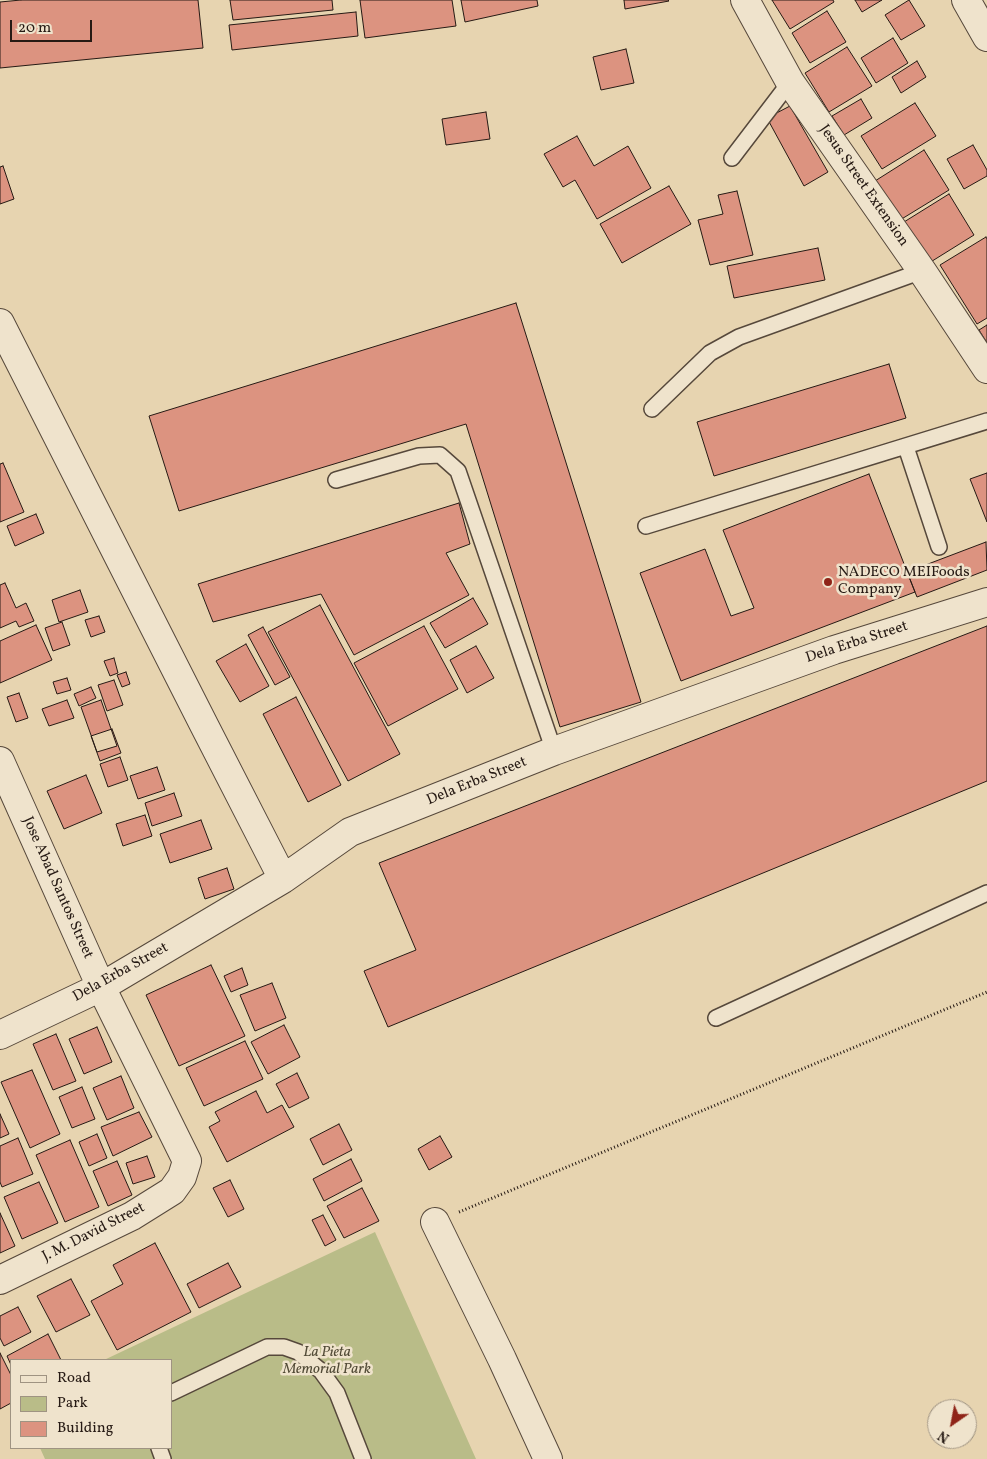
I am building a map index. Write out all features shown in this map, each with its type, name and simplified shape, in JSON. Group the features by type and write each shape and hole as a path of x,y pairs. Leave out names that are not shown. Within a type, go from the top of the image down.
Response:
{"street":[{"name":"Jesus Street Extension","path":"746,0 790,82 922,271 987,369"},
{"path":"966,0 987,37"},
{"path":"0,323 199,717 284,879"},
{"name":"Dela Erba Street","path":"0,1035 101,987 284,879 350,832 554,751 834,650 987,602"},
{"name":"Jose Abad Santos Street","path":"0,761 101,987 187,1160 182,1177"},
{"name":"J. M. David Street","path":"0,1280 132,1216 172,1191 182,1177"},
{"path":"435,1222 502,1359 548,1459"}],"lane":[{"path":"732,158 790,82"},
{"path":"652,409 710,353 739,337 922,271"},
{"path":"646,526 987,421"},
{"path":"906,447 939,547"},
{"path":"336,480 419,456 440,455 458,471 554,751"},
{"path":"716,1018 987,893"},
{"path":"172,1393 267,1347 284,1347 298,1352 321,1371 337,1393 363,1459"}],"path":[{"path":"435,1222 987,992"}],"green space":[{"name":"La Pieta Memorial Park","path":"375,1232 476,1459 45,1459 40,1449 172,1449 172,1359 106,1359"}],"building":[{"path":"21,0 198,0 203,48 0,68 0,2"},
{"path":"230,0 332,0 333,10 233,20"},
{"path":"360,0 452,0 456,26 365,38"},
{"path":"461,0 537,0 538,6 465,22"},
{"path":"624,0 668,0 669,1 625,9"},
{"path":"772,0 833,0 834,2 790,29"},
{"path":"855,0 882,0 862,12"},
{"path":"909,0 925,26 901,40 885,15"},
{"path":"827,11 846,42 810,63 792,33"},
{"path":"356,12 358,36 232,50 229,25"},
{"path":"893,38 908,63 876,83 861,58"},
{"path":"847,47 872,86 829,112 805,73"},
{"path":"626,49 634,83 601,90 593,57"},
{"path":"917,61 926,77 901,93 892,77"},
{"path":"861,99 872,118 844,135 832,116"},
{"path":"915,103 936,136 882,169 861,136"},
{"path":"790,106 828,172 804,186 767,118"},
{"path":"486,112 490,139 446,145 442,119"},
{"path":"577,136 594,166 628,146 651,188 597,219 575,180 563,187 544,154"},
{"path":"973,145 987,170 987,176 964,189 947,159"},
{"path":"924,150 949,190 900,220 875,181"},
{"path":"3,166 14,199 0,204 0,167"},
{"path":"669,186 691,224 622,263 600,224"},
{"path":"737,191 753,255 710,265 698,220 723,214 718,195"},
{"path":"949,194 974,235 929,263 904,222"},
{"path":"986,237 987,318 977,324 940,265"},
{"path":"818,248 825,280 734,298 727,266"},
{"path":"516,303 641,702 560,727 466,424 179,511 149,416"},
{"path":"987,325 987,343 979,330"},
{"path":"889,364 906,418 714,476 697,422"},
{"path":"3,463 24,512 0,522 0,464"},
{"path":"987,473 987,522 970,479"},
{"name":"NADECO MEIFoods Company","path":"869,474 915,592 681,681 640,573 705,549 731,616 754,608 723,530"},
{"path":"459,503 470,544 446,553 469,595 354,655 321,594 213,622 198,584"},
{"path":"36,514 44,533 15,546 7,526"},
{"path":"986,542 987,570 917,597 907,572"},
{"path":"5,583 16,608 26,603 34,621 19,627 16,621 0,628 0,585"},
{"path":"80,590 88,612 59,622 52,600"},
{"path":"473,598 488,624 445,648 430,623"},
{"path":"320,605 400,754 348,781 268,632"},
{"path":"99,616 105,632 91,637 85,620"},
{"path":"62,622 70,645 53,651 45,628"},
{"path":"36,625 52,660 0,683 0,641"},
{"path":"424,626 458,689 388,726 354,663"},
{"path":"987,626 987,781 388,1027 364,971 416,950 379,863"},
{"path":"263,627 290,677 275,685 248,635"},
{"path":"246,644 269,686 240,702 216,661"},
{"path":"476,646 494,678 467,693 450,660"},
{"path":"114,658 118,673 110,676 104,661"},
{"path":"126,672 130,684 122,687 117,675"},
{"path":"67,678 71,690 57,694 53,682"},
{"path":"114,680 123,705 107,711 98,685"},
{"path":"91,687 96,698 79,706 74,694"},
{"path":"19,693 28,718 16,722 7,697"},
{"path":"296,697 341,785 308,802 263,714"},
{"path":"67,700 74,718 49,726 42,709"},
{"path":"101,700 117,746 97,752 81,707"},
{"path":"112,729 121,753 100,761 91,736"},
{"path":"120,757 128,780 108,787 100,764"},
{"path":"157,767 165,790 138,799 130,776"},
{"path":"86,775 102,813 64,829 47,791"},
{"path":"174,793 182,816 152,826 145,803"},
{"path":"145,815 152,836 123,846 116,824"},
{"path":"201,820 212,849 170,863 160,834"},
{"path":"227,868 234,889 205,899 198,878"},
{"path":"211,965 245,1036 179,1066 146,995"},
{"path":"242,968 248,985 231,992 224,976"},
{"path":"272,983 286,1018 255,1031 240,995"},
{"path":"284,1025 300,1057 268,1074 251,1042"},
{"path":"97,1027 112,1062 84,1074 69,1039"},
{"path":"56,1034 76,1081 53,1090 33,1044"},
{"path":"245,1041 263,1079 204,1106 186,1068"},
{"path":"32,1070 60,1134 30,1148 1,1082"},
{"path":"297,1073 309,1098 289,1108 276,1084"},
{"path":"121,1076 134,1108 107,1120 93,1088"},
{"path":"82,1087 95,1119 72,1128 59,1097"},
{"path":"256,1091 267,1113 282,1105 294,1127 227,1162 209,1127 220,1121 215,1112"},
{"path":"139,1112 152,1137 113,1156 101,1127"},
{"path":"0,1114 9,1134 0,1138"},
{"path":"339,1124 352,1150 323,1165 310,1139"},
{"path":"97,1134 107,1158 89,1166 79,1142"},
{"path":"440,1136 452,1157 429,1170 418,1149"},
{"path":"18,1138 33,1174 2,1187 0,1182 0,1146"},
{"path":"70,1140 99,1207 65,1222 36,1155"},
{"path":"147,1156 155,1177 133,1184 126,1163"},
{"path":"351,1159 362,1181 324,1201 313,1179"},
{"path":"117,1161 132,1195 108,1206 93,1171"},
{"path":"230,1180 244,1209 228,1217 213,1188"},
{"path":"39,1182 58,1223 22,1239 4,1197"},
{"path":"362,1188 379,1221 344,1238 327,1206"},
{"path":"0,1213 15,1246 0,1253"},
{"path":"323,1215 336,1240 325,1246 312,1220"},
{"path":"155,1243 191,1312 117,1350 91,1301 123,1284 113,1265"},
{"path":"228,1263 241,1287 199,1308 187,1284"},
{"path":"71,1279 90,1315 56,1332 37,1296"},
{"path":"18,1307 31,1332 4,1346 0,1338 0,1316"},
{"path":"48,1334 60,1359 10,1359 10,1363 7,1356"},
{"path":"0,1353 10,1373 10,1404 0,1409"}],"place":[{"name":"NADECO MEIFoods Company","path":"828,582"}]}
